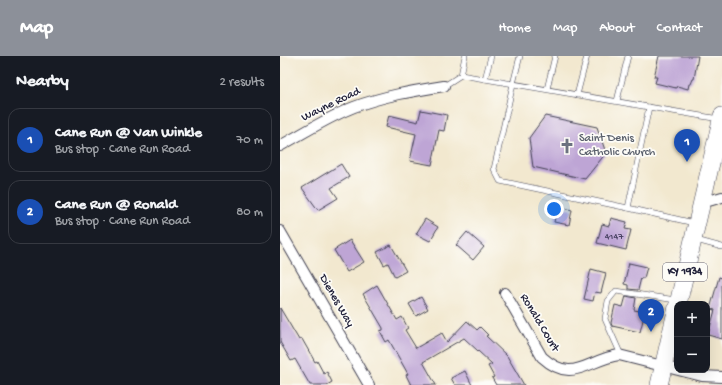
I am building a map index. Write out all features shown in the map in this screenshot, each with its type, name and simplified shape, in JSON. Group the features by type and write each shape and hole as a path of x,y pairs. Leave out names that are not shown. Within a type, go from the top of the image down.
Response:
{"highway":[{"name":"KY 1934","path":"679,301 722,118"},
{"name":"KY 1934","path":"659,385 674,322"}],"street":[{"name":"Wayne Road","path":"280,146 352,107 401,93 444,86"},
{"path":"702,203 722,197"},
{"name":"Dienes Way","path":"280,231 369,385"},
{"name":"Ronald Court","path":"505,294 542,357 548,364 563,372 580,371 609,357 621,356 702,376 722,377"}],"lane":[{"path":"461,75 465,56"},
{"path":"485,79 491,56"},
{"path":"520,56 494,169 500,182 628,208 695,231 722,247"},
{"path":"547,90 555,56"},
{"path":"577,95 587,56"},
{"path":"617,101 628,56"},
{"path":"444,86 461,75 722,118"},
{"path":"628,208 649,107"},
{"path":"621,356 605,319 608,301 616,291 674,303"}],"building":[{"path":"659,56 698,56 694,79 691,84 689,84 688,89 655,83 657,77 654,77"},
{"path":"421,110 447,115 444,131 439,130 432,165 410,161 416,134 386,127 389,115 418,122"},
{"name":"Saint Denis Catholic Church","path":"545,116 597,127 606,153 585,179 533,167 529,138"},
{"path":"341,164 349,177 331,188 338,198 318,210 302,188"},
{"path":"558,206 572,210 569,225 554,222"},
{"path":"611,218 627,222 625,229 631,230 626,250 597,243 602,224 609,226"},
{"path":"425,219 438,227 430,241 416,234"},
{"path":"467,232 484,247 473,260 456,245"},
{"path":"350,240 364,262 347,272 334,250"},
{"path":"391,245 406,271 395,277 388,263 384,265 377,252"},
{"path":"629,263 647,267 644,278 641,278 638,290 628,289 628,285 624,284"},
{"path":"591,269 606,273 601,293 595,292 593,301 584,299"},
{"path":"719,277 722,278 722,339 710,336 710,328 715,310 710,309"},
{"path":"377,285 397,320 402,317 408,328 405,330 416,348 442,333 447,342 467,321 477,330 480,327 488,335 486,336 507,356 524,385 496,385 492,378 494,377 488,366 492,364 464,338 423,362 436,385 411,385 406,375 408,374 389,340 386,342 380,331 383,330 383,328 363,294"},
{"path":"626,296 636,298 634,310 645,312 640,332 612,326 611,323 615,305 623,307"},
{"path":"421,297 428,309 416,316 409,304"},
{"path":"280,308 299,340 302,339 315,362 317,361 324,374 327,372 332,382 327,385 310,385 295,359 291,361 280,342"},
{"path":"465,371 472,385 455,385 451,378"}],"place":[{"name":"Saint Denis Catholic Church","path":"567,146"},
{"name":"Cane Run @ Van Winkle","path":"687,162"},
{"name":"Cane Run @ Ronald","path":"651,332"}]}
